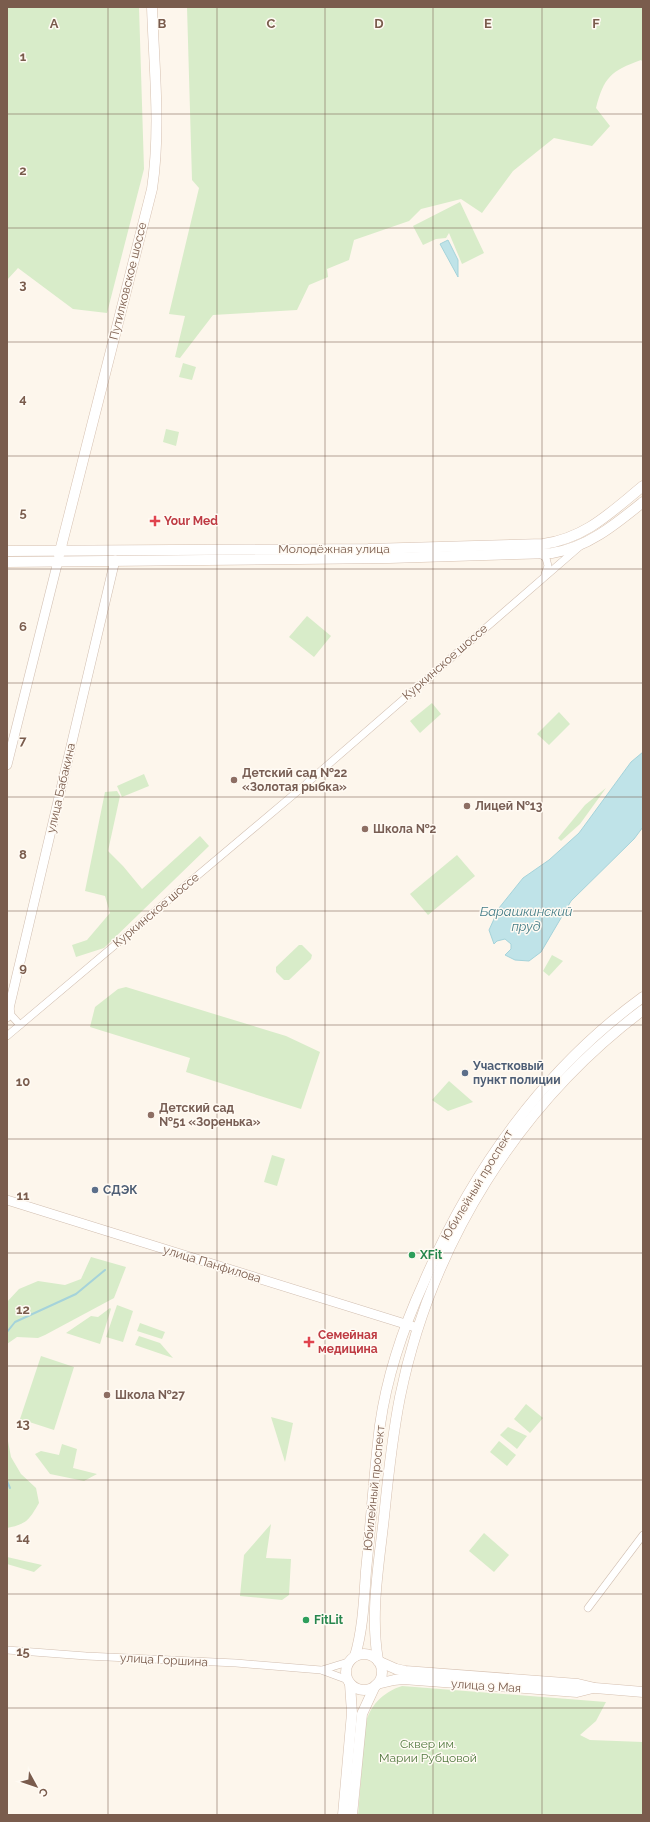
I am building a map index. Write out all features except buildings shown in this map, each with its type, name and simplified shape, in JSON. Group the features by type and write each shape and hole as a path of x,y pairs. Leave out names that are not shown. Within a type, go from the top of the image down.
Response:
{"main road":[{"name":"Путилковское шоссе","path":"58,561 152,189 156,160 156,136 152,7"},
{"name":"Молодёжная улица","path":"7,551 368,549 543,544 560,541 585,530 643,486"},
{"name":"Молодёжная улица","path":"7,562 389,558 561,552 598,536 643,502"},
{"name":"Юбилейный проспект","path":"343,1815 352,1713 349,1682 346,1672 352,1659 362,1627 381,1422 394,1359 405,1324 438,1249 458,1211 497,1147 526,1108 570,1060 594,1037 643,997"},
{"name":"Юбилейный проспект","path":"352,1815 362,1714 382,1674 378,1660 374,1628 390,1455 400,1396 418,1328 433,1284 463,1221 516,1138 556,1089 587,1057 643,1010"},
{"path":"352,1659 365,1654 378,1660"},
{"name":"улица 9 Мая","path":"378,1660 396,1669 405,1671 578,1684 595,1688 643,1692"},
{"name":"улица 9 Мая","path":"376,1685 403,1679 577,1692 595,1688"},
{"path":"349,1682 362,1690 376,1685"}],"street":[{"name":"Куркинское шоссе","path":"7,1036 306,784 544,576 584,543"},
{"path":"539,553 546,558 548,566 544,576"},
{"name":"улица Бабакина","path":"7,1017 115,560"},
{"path":"7,765 58,561"},
{"path":"10,1005 11,1015 20,1025"},
{"name":"улица Панфилова","path":"7,1200 418,1328"},
{"path":"588,1608 643,1535"},
{"name":"улица Горшина","path":"7,1650 86,1656 236,1663 320,1670 349,1682"},
{"name":"улица Горшина","path":"320,1670 352,1659"}],"green space":[{"path":"7,7 139,7 144,169 107,313 73,309 18,268 7,280"},
{"path":"187,7 643,7 643,62 641,60 622,68 610,76 606,82 602,89 596,108 610,126 592,146 554,138 513,171 482,213 461,199 421,209 409,221 354,240 349,260 327,269 328,277 309,285 297,310 213,315 180,358 175,357 185,316 169,314 199,188 192,180"},
{"path":"460,202 484,253 462,264 449,233 446,238 436,239 423,245 413,226"},
{"path":"183,363 196,367 192,380 179,377"},
{"path":"166,429 179,432 176,446 163,442"},
{"path":"307,616 331,636 314,657 289,637"},
{"path":"432,703 441,714 420,733 410,721"},
{"path":"559,712 570,724 549,745 537,734"},
{"path":"144,774 149,786 122,797 117,786"},
{"path":"606,788 580,824 561,841 558,838 585,805"},
{"path":"117,791 120,796 108,851 142,889 200,836 209,846 104,948 76,957 72,945 87,940 110,913 105,896 85,891 105,792"},
{"path":"457,855 475,876 428,915 410,894"},
{"path":"299,945 302,945 312,955 311,959 289,980 284,980 276,972 276,967"},
{"path":"552,955 563,961 549,976 543,971"},
{"path":"126,987 286,1036 320,1052 301,1109 186,1072 190,1058 90,1027 95,1007 118,989"},
{"path":"449,1081 473,1102 448,1111 432,1100"},
{"path":"272,1155 285,1159 277,1186 264,1182"},
{"path":"91,1257 126,1267 114,1298 45,1335 38,1338 17,1337 7,1344 7,1302 19,1289 38,1281 65,1285 81,1279"},
{"path":"117,1305 133,1311 123,1342 106,1337"},
{"path":"110,1308 111,1309 100,1344 66,1333 91,1316 98,1317"},
{"path":"140,1323 165,1332 162,1339 137,1331"},
{"path":"139,1336 160,1343 173,1358 135,1345"},
{"path":"41,1356 74,1367 54,1430 20,1419"},
{"path":"526,1404 543,1418 530,1433 514,1419"},
{"path":"271,1417 293,1423 285,1462"},
{"path":"508,1427 527,1436 517,1449 500,1435"},
{"path":"7,1436 11,1457 21,1474 36,1488 39,1503 33,1514 27,1520 19,1525 7,1528"},
{"path":"499,1441 516,1455 507,1466 490,1452"},
{"path":"62,1444 77,1449 73,1468 97,1474 84,1481 50,1474 35,1454 41,1451 59,1455"},
{"path":"271,1524 266,1558 291,1559 289,1595 282,1600 240,1596 244,1555"},
{"path":"484,1533 509,1555 494,1572 469,1551"},
{"path":"7,1557 42,1565 34,1572 7,1564"},
{"name":"Сквер им. Марии Рубцовой","path":"402,1686 606,1702 596,1721 580,1735 590,1740 643,1742 643,1815 358,1815 365,1726 367,1719 373,1706 383,1696"}],"water":[{"path":"448,240 458,260 458,277 440,244"},
{"name":"Барашкинский пруд","path":"643,752 643,827 634,839 571,901 541,952 529,961 515,960 505,955 511,949 511,944 505,939 497,941 494,944 489,930 499,908 523,878 549,860 579,833 631,762"}],"waterway":[{"path":"7,1332 15,1322 76,1294 105,1270"},
{"path":"7,1481 10,1488"}],"place":[{"name":"Your Med","path":"155,521"},
{"name":"Детский сад №22 «Золотая рыбка»","path":"234,780"},
{"name":"Лицей №13","path":"467,806"},
{"name":"Школа №2","path":"365,829"},
{"name":"Участковый пункт полиции","path":"465,1073"},
{"name":"Детский сад №51 «Зоренька»","path":"151,1115"},
{"name":"СДЭК","path":"95,1190"},
{"name":"XFit","path":"412,1255"},
{"name":"Семейная медицина","path":"309,1342"},
{"name":"Школа №27","path":"107,1395"},
{"name":"FitLit","path":"306,1620"}]}
